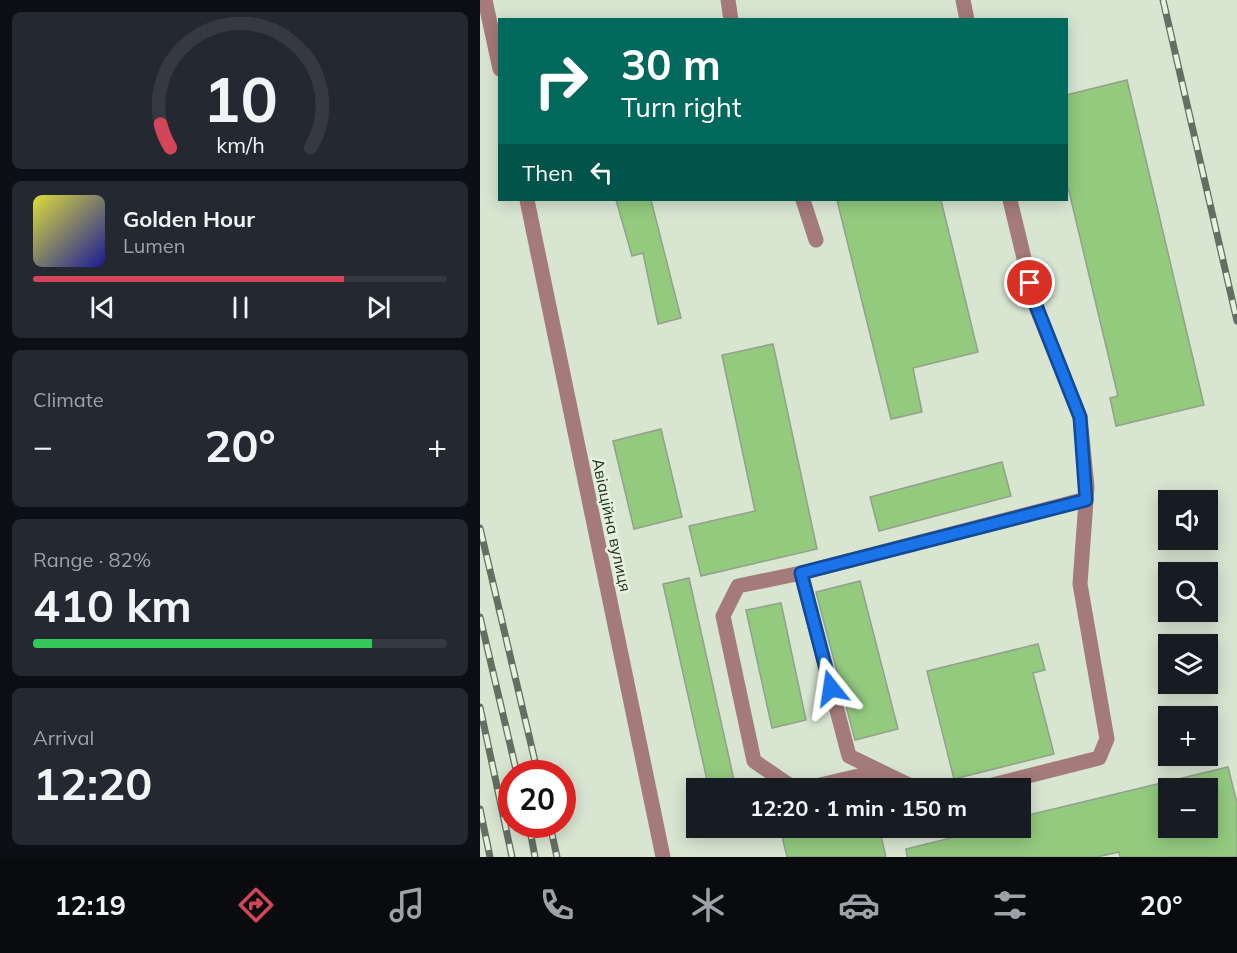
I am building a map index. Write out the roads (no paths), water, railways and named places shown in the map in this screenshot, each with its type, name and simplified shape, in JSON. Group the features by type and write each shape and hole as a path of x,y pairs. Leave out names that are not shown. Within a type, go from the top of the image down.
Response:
{"street":[{"path":"485,0 498,60"},
{"path":"728,0 731,18"},
{"path":"963,0 967,18"},
{"name":"Авіаційна вулиця","path":"526,201 663,857"},
{"path":"803,201 816,240"},
{"path":"1010,201 1035,303 1080,417 1086,500 1080,584 1107,739 1099,758 1020,778"},
{"path":"779,778 754,761 723,616 738,586 801,573 1086,500"},
{"path":"801,573 849,756 894,778"},
{"path":"850,778 880,771"}],"railway":[{"path":"1163,0 1237,321"},
{"path":"480,528 535,760"},
{"path":"480,617 514,760"},
{"path":"480,707 512,857"},
{"path":"480,809 490,857"},
{"path":"531,838 535,857"},
{"path":"553,838 557,857"}]}
